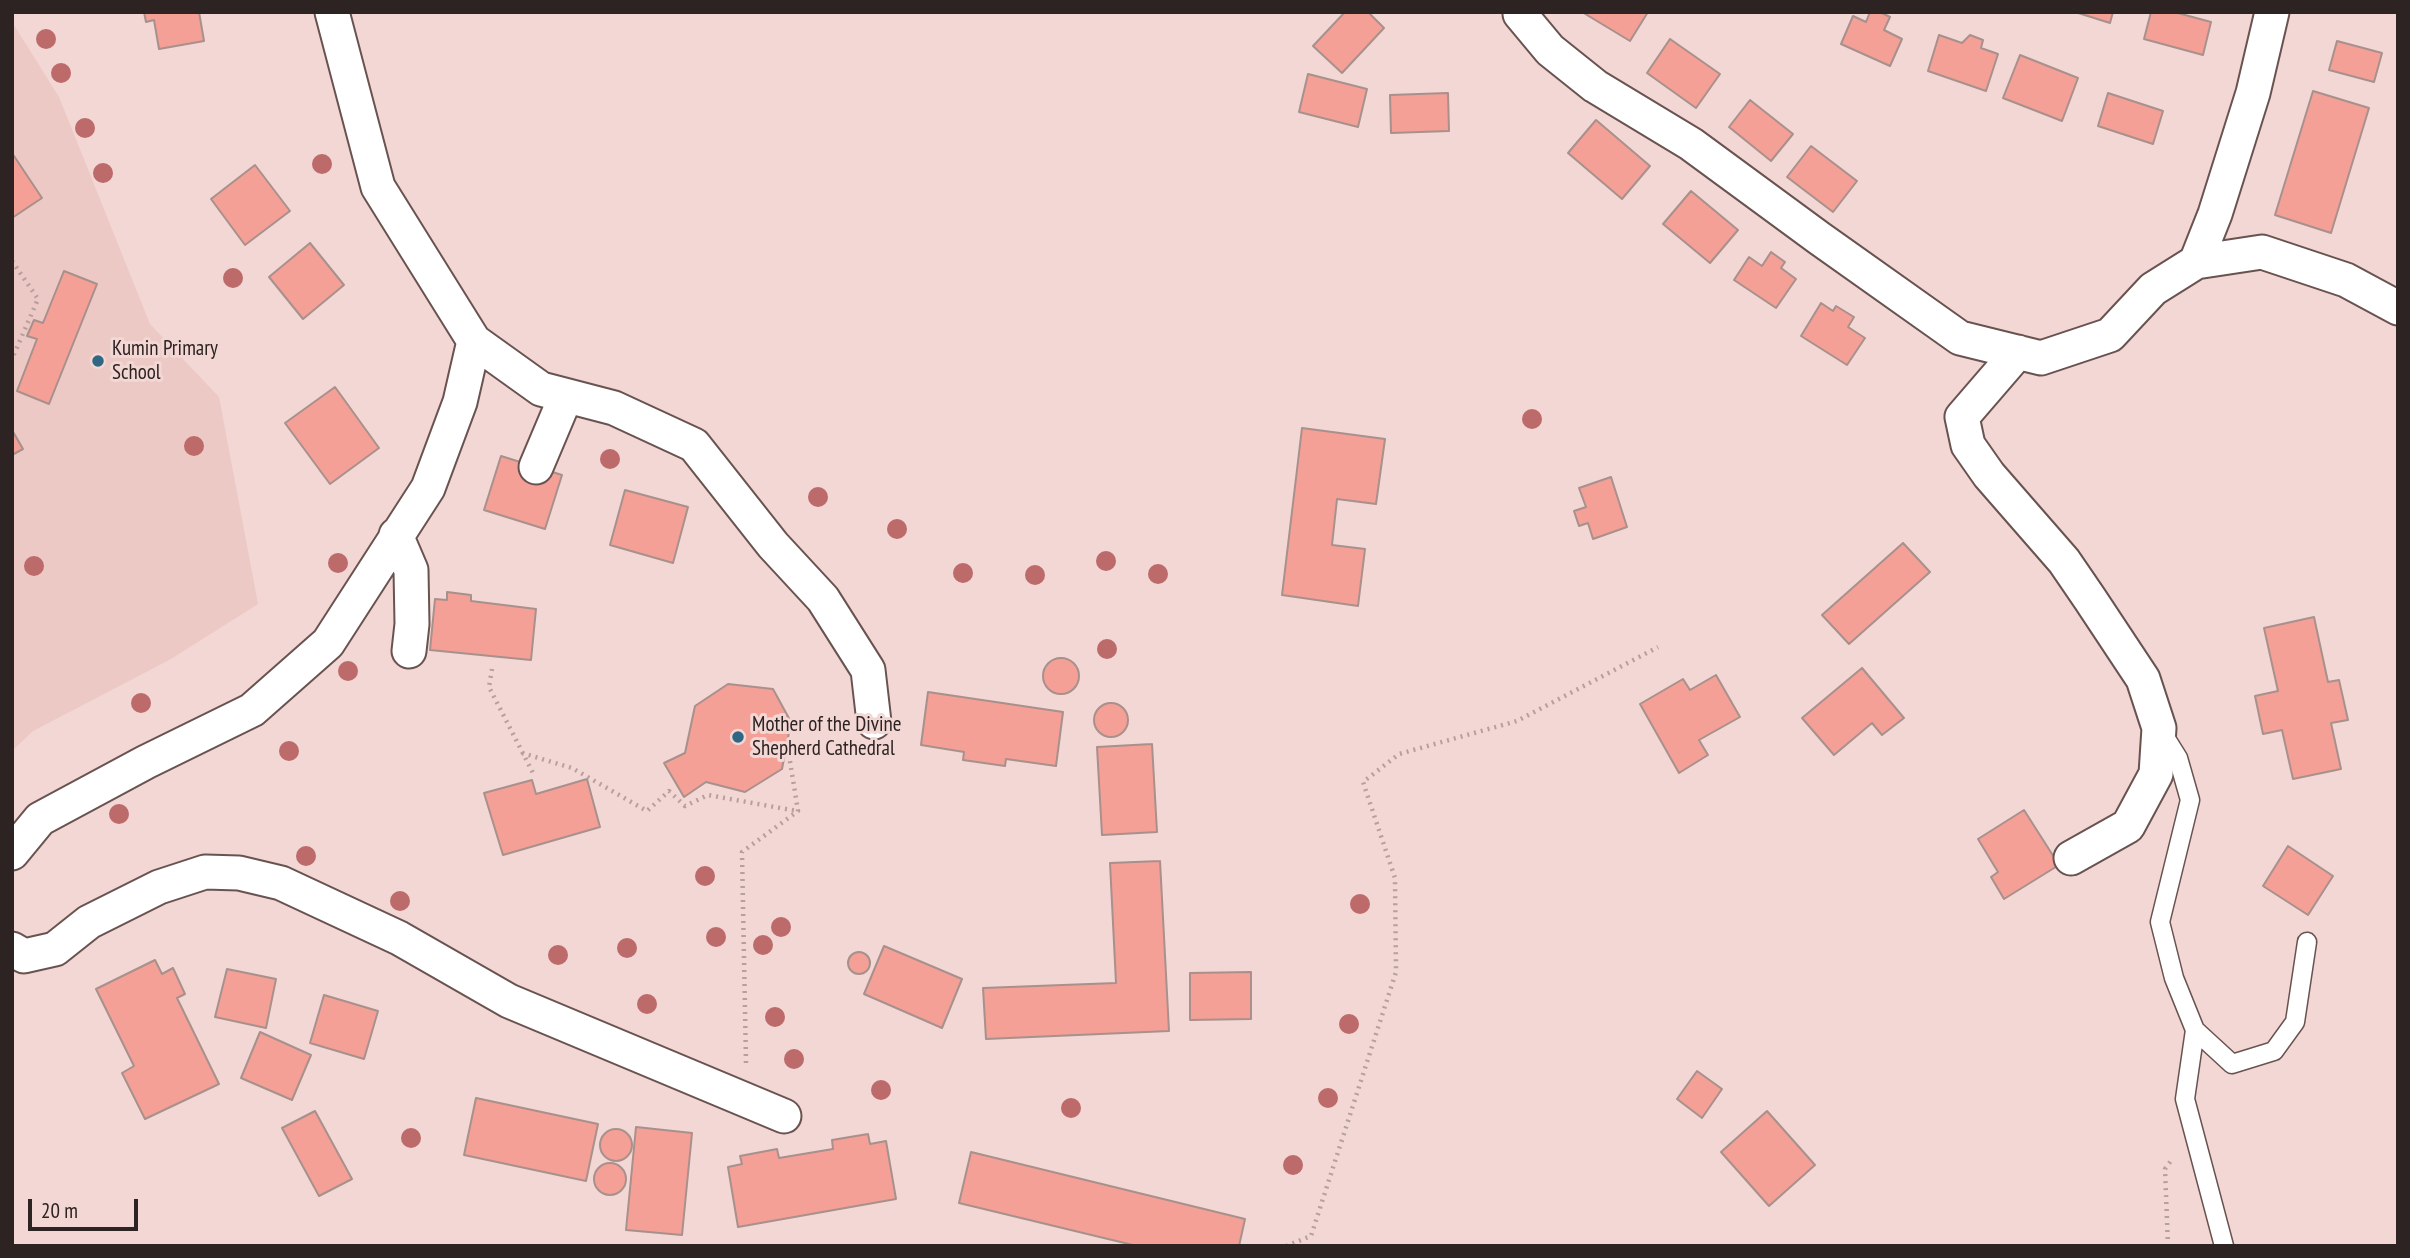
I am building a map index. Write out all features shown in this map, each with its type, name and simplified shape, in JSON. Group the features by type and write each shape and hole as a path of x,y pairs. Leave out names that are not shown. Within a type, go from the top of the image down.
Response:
{"street":[{"path":"332,12 378,187 474,341 541,389 614,408 694,445 773,545 823,599 867,670 874,722"},
{"path":"2196,262 2215,214 2253,93 2272,12"},
{"path":"1520,14 1550,50 1595,86 1691,144 1960,338 2041,358 2110,335 2153,289 2196,262 2262,252 2346,279 2398,308"},
{"path":"12,853 40,820 146,762 252,710 328,643 428,488 460,402 474,341"},
{"path":"2018,352 1962,417 1968,445 1989,475 2064,561 2090,599 2143,678 2159,728 2156,774 2129,826 2071,858"},
{"path":"536,467 566,396"},
{"path":"396,535 411,570 412,624 409,651"},
{"path":"12,949 24,956 55,949 89,922 159,887 205,872 239,873 281,883 398,938 509,1001 784,1116"}],"lane":[{"path":"2159,728 2178,758 2190,800 2160,922 2174,978 2195,1030 2232,1064 2274,1051 2295,1022 2307,942"},
{"path":"2195,1030 2185,1100 2224,1246"}],"path":[{"path":"12,261 38,299 12,359"},
{"path":"1286,1246 1311,1236 1396,971 1395,878 1363,782 1399,754 1517,721 1658,647"},
{"path":"492,669 489,687 533,773"},
{"path":"522,753 572,768 648,811 669,791 685,806 708,795 798,811"},
{"path":"790,761 798,811"},
{"path":"739,1097 747,1059 743,1001 742,852 798,811"},
{"path":"2168,1246 2165,1169 2193,1133"}],"shaded area":[{"name":"Kumin Primary School","path":"12,22 59,97 150,324 219,397 258,604 171,659 33,731 12,751"}],"building":[{"path":"144,12 199,12 204,41 159,49 154,20 146,22"},
{"path":"1345,12 1368,12 1384,28 1342,73 1313,46"},
{"path":"1582,12 1648,12 1630,41"},
{"path":"1870,12 1880,12 1890,17 1884,30 1902,39 1890,66 1841,44 1853,16 1866,22"},
{"path":"2075,12 2113,12 2110,23"},
{"path":"2151,12 2174,12 2211,22 2203,55 2144,39"},
{"path":"1939,35 1962,43 1970,35 1983,40 1981,48 1998,54 1986,91 1928,71"},
{"path":"1670,39 1720,74 1696,108 1647,73"},
{"path":"2337,41 2382,53 2374,82 2329,70"},
{"path":"2020,55 2078,78 2062,121 2003,98"},
{"path":"1308,74 1367,89 1358,127 1299,112"},
{"path":"2313,91 2369,108 2331,233 2275,215"},
{"path":"1448,93 1449,131 1391,133 1390,95"},
{"path":"2108,93 2163,111 2153,144 2098,126"},
{"path":"1750,100 1793,134 1771,161 1729,127"},
{"path":"1596,120 1650,166 1622,199 1568,153"},
{"path":"1811,146 1857,181 1833,212 1787,177"},
{"path":"12,153 42,198 12,218"},
{"path":"255,165 290,211 245,245 211,199"},
{"path":"1691,191 1738,230 1710,263 1663,224"},
{"path":"310,243 344,285 303,319 269,277"},
{"path":"1771,252 1785,262 1781,268 1796,279 1776,308 1734,280 1749,257 1762,266"},
{"path":"64,271 97,284 49,404 17,391 37,339 27,336 34,320 43,323"},
{"path":"1821,303 1833,311 1836,306 1854,317 1848,327 1865,338 1847,365 1801,336"},
{"path":"335,387 379,448 330,484 285,423"},
{"path":"1302,428 1385,439 1376,504 1337,499 1332,545 1365,549 1358,606 1282,595"},
{"path":"12,430 23,449 12,455"},
{"path":"501,456 562,475 545,529 484,510"},
{"path":"1611,477 1627,527 1593,539 1588,523 1579,526 1574,511 1586,507 1579,488"},
{"path":"625,490 688,507 673,563 610,545"},
{"path":"1903,543 1930,572 1849,644 1822,615"},
{"path":"447,592 471,595 471,601 536,609 531,660 430,650 435,599 447,600"},
{"path":"2314,617 2328,682 2339,680 2348,720 2331,723 2341,769 2293,779 2282,730 2263,734 2255,696 2278,691 2264,628"},
{"path":"1061,658 1073,664 1079,676 1073,688 1061,694 1049,688 1043,676 1049,664"},
{"path":"1862,668 1904,718 1882,735 1872,723 1834,755 1802,718"},
{"path":"1716,675 1740,717 1699,740 1708,755 1679,773 1640,704 1683,679 1690,690"},
{"name":"Mother of the Divine Shepherd Cathedral","path":"728,684 773,689 791,722 782,769 745,792 706,782 684,797 664,763 685,753 695,706"},
{"path":"928,692 1063,712 1056,766 1006,759 1005,766 963,760 964,752 921,745"},
{"path":"1111,703 1123,708 1128,720 1123,732 1111,737 1099,732 1094,720 1099,708"},
{"path":"1152,744 1157,832 1102,835 1097,747"},
{"path":"587,779 600,827 503,855 484,793 532,780 536,794"},
{"path":"2024,810 2059,865 2004,899 1991,877 1998,872 1978,839"},
{"path":"2288,846 2333,876 2308,915 2263,886"},
{"path":"1160,861 1169,1031 986,1039 983,988 1116,983 1110,863"},
{"path":"884,946 962,979 942,1028 864,994"},
{"path":"859,952 869,959 870,963 863,973 859,974 849,967 848,963 855,953"},
{"path":"155,960 162,974 173,968 185,994 177,998 219,1084 145,1119 122,1073 134,1066 96,989"},
{"path":"227,969 276,979 266,1028 215,1017"},
{"path":"1251,972 1251,1019 1190,1020 1190,973"},
{"path":"324,995 378,1011 364,1059 310,1043"},
{"path":"260,1032 311,1055 292,1100 241,1078"},
{"path":"1697,1071 1722,1089 1702,1118 1677,1099"},
{"path":"476,1098 598,1124 586,1181 464,1155"},
{"path":"315,1111 352,1179 319,1196 282,1128"},
{"path":"1767,1111 1815,1165 1769,1206 1721,1152"},
{"path":"636,1127 692,1133 682,1235 626,1230"},
{"path":"616,1129 628,1133 632,1145 628,1157 616,1161 604,1157 600,1145 604,1133"},
{"path":"868,1134 870,1144 886,1141 896,1199 738,1227 728,1167 742,1164 740,1156 777,1149 779,1158 833,1149 832,1140"},
{"path":"971,1152 1245,1219 1239,1246 1137,1246 959,1203"},
{"path":"610,1163 621,1168 626,1179 621,1190 610,1195 599,1190 594,1179 599,1168"}],"place":[{"name":"Kumin Primary School","path":"98,361"},
{"name":"Mother of the Divine Shepherd Cathedral","path":"738,737"}]}
